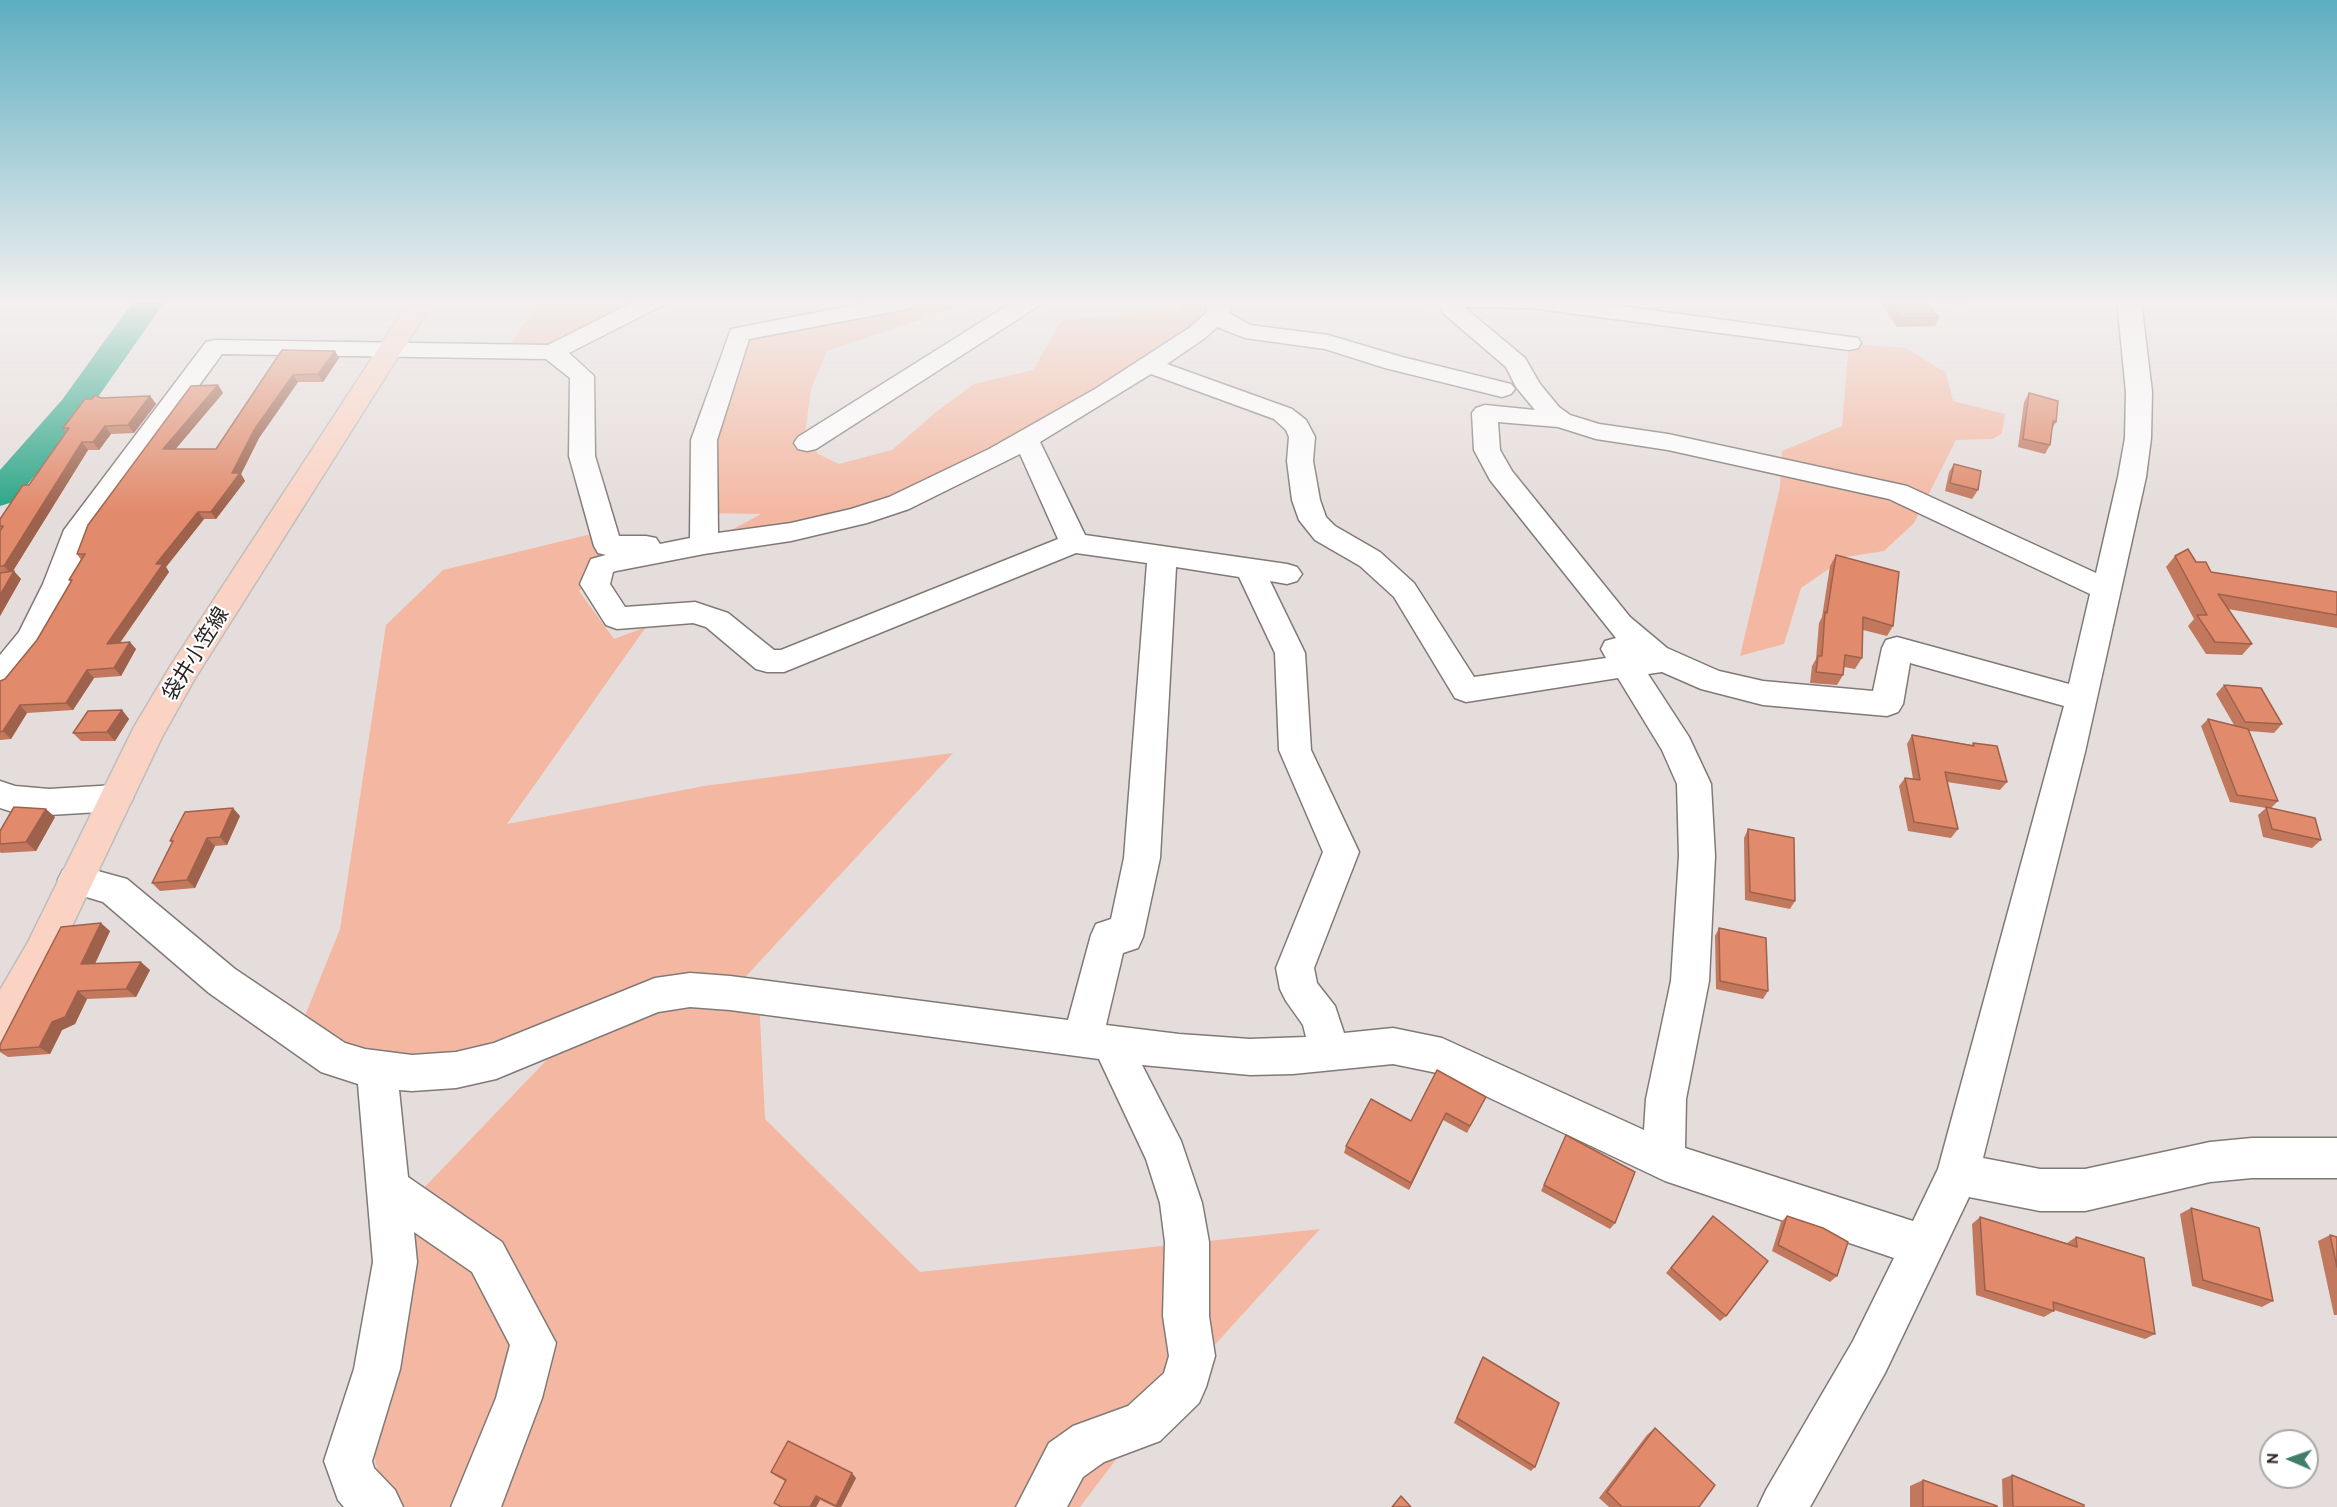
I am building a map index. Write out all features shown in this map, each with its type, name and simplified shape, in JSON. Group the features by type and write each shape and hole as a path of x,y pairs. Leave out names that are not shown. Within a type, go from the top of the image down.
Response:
{"main road":[{"name":"袋井小笠線","path":"0,1027 41,953 146,736 182,673 377,370"}],"street":[{"path":"0,677 31,638 58,584 78,530 196,370"},
{"path":"575,370 582,376 582,456 608,546 634,547 791,532 857,517 899,503 1026,439 1140,370"},
{"path":"704,540 704,440 727,370"},
{"path":"807,443 921,370"},
{"path":"1163,370 1283,414 1297,426 1302,437 1300,461 1306,500 1313,520 1325,533 1370,559 1404,590 1466,690 1665,660"},
{"path":"1424,370 1502,389"},
{"path":"1520,370 1528,387 1550,412 1561,420"},
{"path":"1783,1507 1869,1357 1958,1174 2107,590 2132,477 2138,438 2139,392 2136,370"},
{"path":"2081,699 1897,648 1887,704 1763,693 1712,681 1656,656 1619,624 1500,474 1487,450 1485,413 1561,420 1596,431 1668,442 1897,492 2107,590"},
{"path":"1026,439 1074,543"},
{"path":"704,540 601,566 595,584 616,618 695,612 717,620 767,661 784,661 1074,543 1287,574"},
{"path":"1041,1507 1066,1460 1090,1443 1143,1424 1183,1387 1192,1356 1186,1316 1186,1242 1182,1203 1166,1155 1097,1041 1109,935 1125,937 1142,858 1162,556"},
{"path":"1250,570 1290,653 1295,750 1341,852 1295,968 1299,989 1321,1018 1329,1052"},
{"path":"1603,604 1589,606 1677,746 1694,784 1697,856 1690,981 1666,1099 1664,1160"},
{"path":"0,794 13,799 49,802 116,798"},
{"path":"76,880 114,890 222,981 335,1059 377,1069 412,1073 447,1071 496,1061 655,995 690,990 730,993 1179,1052 1250,1057 1293,1056 1393,1046 1442,1056 1680,1167 1923,1246"},
{"path":"377,1069 395,1262 377,1369 348,1461 355,1483 378,1507"},
{"path":"1958,1174 2040,1190 2085,1190 2210,1162 2309,1156 2337,1158"},
{"path":"388,1188 487,1257 533,1343 519,1398 477,1507"}],"shaded area":[{"path":"727,370 819,370 811,389 805,434 818,454 839,464 892,450 936,412 974,384 1032,370 1161,370 968,469 860,506 704,545 761,514 704,513 708,427"},
{"path":"1847,370 1942,370 1946,373 1953,401 2005,414 2002,433 1993,439 1956,440 1914,523 1884,551 1846,557 1801,588 1784,644 1740,656 1780,487 1782,451 1842,426"},
{"path":"604,531 601,566 579,591 614,639 646,627 507,824 704,786 953,753 736,987 759,997 765,1119 920,1272 1320,1229 1143,1424 1080,1507 387,1507 363,1414 397,1216 561,1045 438,1071 298,1033 340,929 386,625 443,570"}],"building":[{"path":"268,370 321,370 318,374 293,375 254,430 232,473 240,473 211,512 198,512 156,564 163,564 107,644 130,642 114,668 87,670 66,703 20,705 3,731 0,732 0,681 5,679 37,640 72,580 69,580 85,554 77,554 88,525 191,386 218,385 163,449 216,449"},
{"path":"2029,393 2058,401 2050,445 2023,439"},
{"path":"95,395 101,398 150,396 128,425 105,426 93,442 82,442 4,566 0,566 0,531 3,526 0,526 0,519 23,485 29,485 69,428 63,428 85,399 92,399"},
{"path":"1954,464 1981,471 1978,490 1950,483"},
{"path":"2188,549 2196,562 2206,562 2211,572 2337,592 2337,615 2218,594 2252,644 2215,642 2197,615 2207,615 2175,556"},
{"path":"1836,555 1899,572 1893,626 1863,617 1862,658 1845,655 1843,675 1816,672 1818,656 1822,656 1825,612 1827,613"},
{"path":"14,571 0,595 0,573"},
{"path":"2224,685 2261,688 2282,724 2245,722"},
{"path":"122,710 107,732 73,733 88,711"},
{"path":"2208,719 2248,729 2278,801 2237,795"},
{"path":"1912,735 1974,746 1973,743 1997,746 2007,782 1945,772 1958,829 1914,822 1905,778 1920,780"},
{"path":"14,807 46,809 26,842 0,844 0,831"},
{"path":"2266,807 2315,818 2321,840 2272,829"},
{"path":"233,808 220,837 207,838 187,880 152,883 185,812"},
{"path":"1748,829 1794,838 1795,901 1750,892"},
{"path":"101,923 81,964 141,962 126,989 78,991 65,1017 52,1022 39,1047 0,1050 0,1045 61,927"},
{"path":"1719,928 1766,938 1768,991 1720,981"},
{"path":"1437,1070 1486,1097 1470,1126 1446,1113 1411,1183 1346,1146 1371,1099 1411,1121"},
{"path":"1566,1135 1635,1172 1615,1223 1544,1185"},
{"path":"2191,1208 2259,1228 2273,1301 2203,1280"},
{"path":"1713,1216 1768,1261 1726,1316 1671,1268"},
{"path":"1787,1216 1823,1228 1848,1242 1837,1276 1778,1245"},
{"path":"1980,1217 2077,1247 2076,1237 2144,1258 2155,1334 2053,1302 2054,1311 1985,1290"},
{"path":"2330,1235 2337,1237 2337,1267"},
{"path":"1483,1357 1559,1403 1535,1467 1457,1418"},
{"path":"1655,1428 1715,1485 1699,1507 1622,1507 1607,1492"},
{"path":"788,1441 852,1473 836,1506 816,1496 810,1507 782,1507 774,1503 786,1480 771,1472"},
{"path":"2012,1475 2084,1505 2084,1507 2013,1507"},
{"path":"1923,1480 1997,1506 1997,1507 1923,1507"},
{"path":"1401,1496 1411,1507 1392,1507"}],"waterway":[{"path":"0,494 74,407 100,370"}]}
